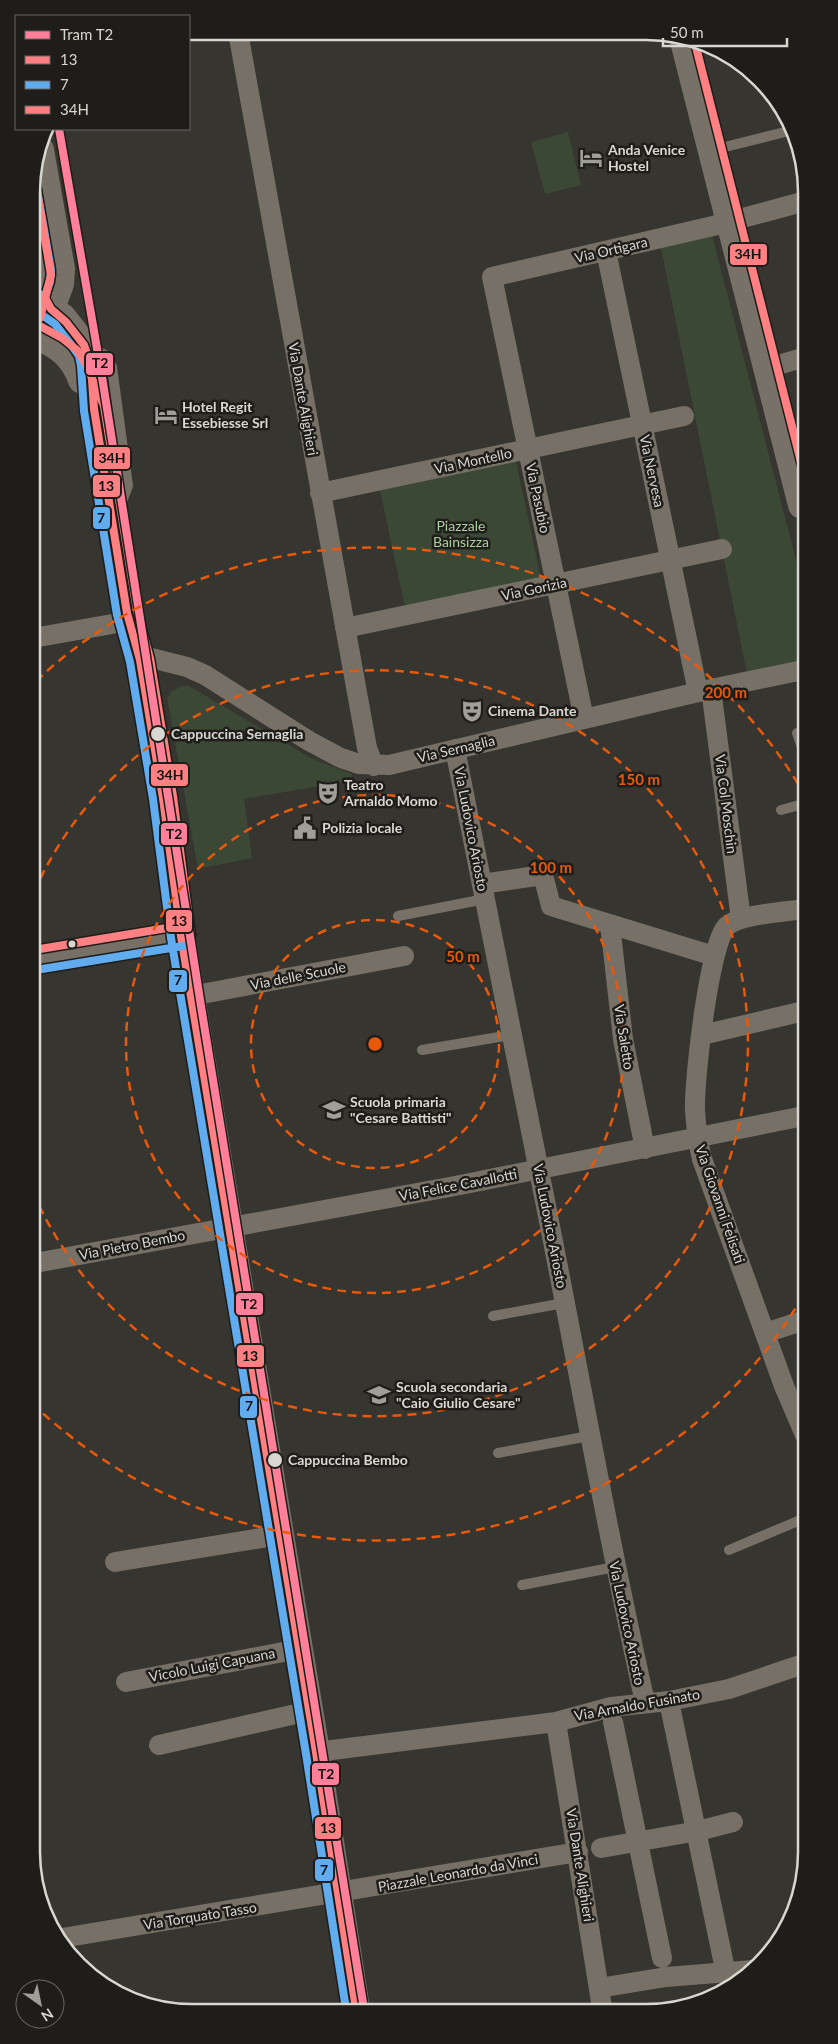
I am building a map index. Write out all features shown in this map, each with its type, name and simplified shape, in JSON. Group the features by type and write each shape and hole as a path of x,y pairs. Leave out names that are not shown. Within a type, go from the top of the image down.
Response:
{"street":[{"name":"Via Dante Alighieri","path":"239,40 367,748 374,766"},
{"path":"685,45 798,489"},
{"path":"41,299 61,275 43,164"},
{"name":"Via Ortigara","path":"492,277 731,222 798,203"},
{"name":"Via Nervesa","path":"606,251 670,560 705,690"},
{"name":"Via Pasubio","path":"492,277 519,454 546,583 584,719"},
{"path":"40,331 49,323 41,299"},
{"path":"41,299 62,318 80,340 88,352 91,365 94,409 116,509 138,641 163,798 181,936 316,1752 355,2004"},
{"path":"40,337 56,344 69,354 80,374 86,395 94,409"},
{"path":"768,368 798,359"},
{"name":"Via Montello","path":"320,493 519,454 684,416"},
{"name":"Via Gorizia","path":"345,628 546,583 722,549"},
{"path":"40,638 138,641"},
{"name":"Via Sernaglia","path":"138,641 197,671 324,750 359,764 374,766 389,765 705,690 798,671"},
{"name":"Via Col Moschin","path":"705,690 741,919"},
{"name":"Via Ludovico Ariosto","path":"455,749 510,1036 539,1170 615,1567 645,1702"},
{"path":"483,892 543,875 552,906 714,956"},
{"name":"Via Giovanni Felisati","path":"798,910 741,919 728,926 720,937 714,956 702,1035 695,1109 697,1138 702,1159 784,1386 798,1419"},
{"name":"Via Saletto","path":"610,924 623,1039 645,1149"},
{"path":"40,959 181,936"},
{"name":"Via delle Scuole","path":"191,996 395,958"},
{"path":"702,1035 798,1012"},
{"name":"Via Felice Cavallotti","path":"229,1227 539,1170 798,1117"},
{"name":"Via Pietro Bembo","path":"40,1263 229,1227"},
{"path":"765,1333 798,1322"},
{"path":"115,1562 280,1535"},
{"name":"Vicolo Luigi Capuana","path":"126,1682 298,1649"},
{"name":"Via Arnaldo Fusinato","path":"316,1752 556,1722 612,1707 645,1702 669,1701 729,1688 798,1666"},
{"path":"159,1745 309,1711"},
{"path":"671,1711 698,1831 726,1974"},
{"name":"Via Dante Alighieri","path":"556,1722 602,2004"},
{"path":"614,1722 662,1958"},
{"path":"601,1848 698,1831 733,1822"},
{"name":"Piazzale Leonardo da Vinci","path":"338,1894 578,1852"},
{"name":"Via Torquato Tasso","path":"66,1937 338,1894"},
{"path":"600,1988 666,1977 738,1972"}],"lane":[{"path":"713,150 785,132"},
{"path":"80,340 90,348 105,355 111,365 128,486 116,509"},
{"path":"781,810 798,805"},
{"path":"398,916 483,892"},
{"path":"422,1050 510,1036"},
{"path":"493,1316 564,1304"},
{"path":"498,1453 589,1436"},
{"path":"728,1550 798,1521"},
{"path":"522,1586 615,1567"}],"green space":[{"path":"568,132 581,185 545,194 531,142"},
{"path":"712,235 798,568 798,662 747,674 661,248"},
{"name":"Piazzale Bainsizza","path":"516,461 541,579 405,608 380,490"},
{"path":"182,686 189,686 311,758 352,774 351,781 244,799 252,858 198,869 167,698 171,692"}],"tram line":[{"name":"T2","path":"59,130 103,383 201,1006 363,2004"},
{"path":"112,512 118,488"}],"transit line":[{"name":"34H","path":"696,49 798,450"},
{"name":"7","path":"40,207 51,270 50,282 42,304"},
{"name":"34H","path":"40,209 51,275 40,318"},
{"name":"13","path":"40,294 44,296 51,309 66,322 84,345 91,365 94,409 127,613 140,660 163,798 181,936 316,1752 355,2004"},
{"name":"7","path":"45,317 55,324 72,346 79,356 81,366 84,411 117,615 130,662 153,799 171,938 306,1754 345,2004"},
{"name":"34H","path":"40,326 62,338 77,350 87,366 104,406 137,611 150,658 173,796 191,935"},
{"name":"34H","path":"40,949 179,926"},
{"name":"7","path":"40,969 183,946"}],"place":[{"name":"Anda Venice Hostel","path":"591,158"},
{"name":"Hotel Regit Essebiesse Srl","path":"166,415"},
{"name":"Cinema Dante","path":"472,711"},
{"name":"Cappuccina Sernaglia","path":"158,734"},
{"name":"Teatro Arnaldo Momo","path":"328,793"},
{"name":"Polizia locale","path":"305,828"},
{"name":"Scuola primaria \"Cesare Battisti\"","path":"334,1110"},
{"name":"Scuola secondaria \"Caio Giulio Cesare\"","path":"379,1395"},
{"name":"Cappuccina Bembo","path":"275,1460"}]}
